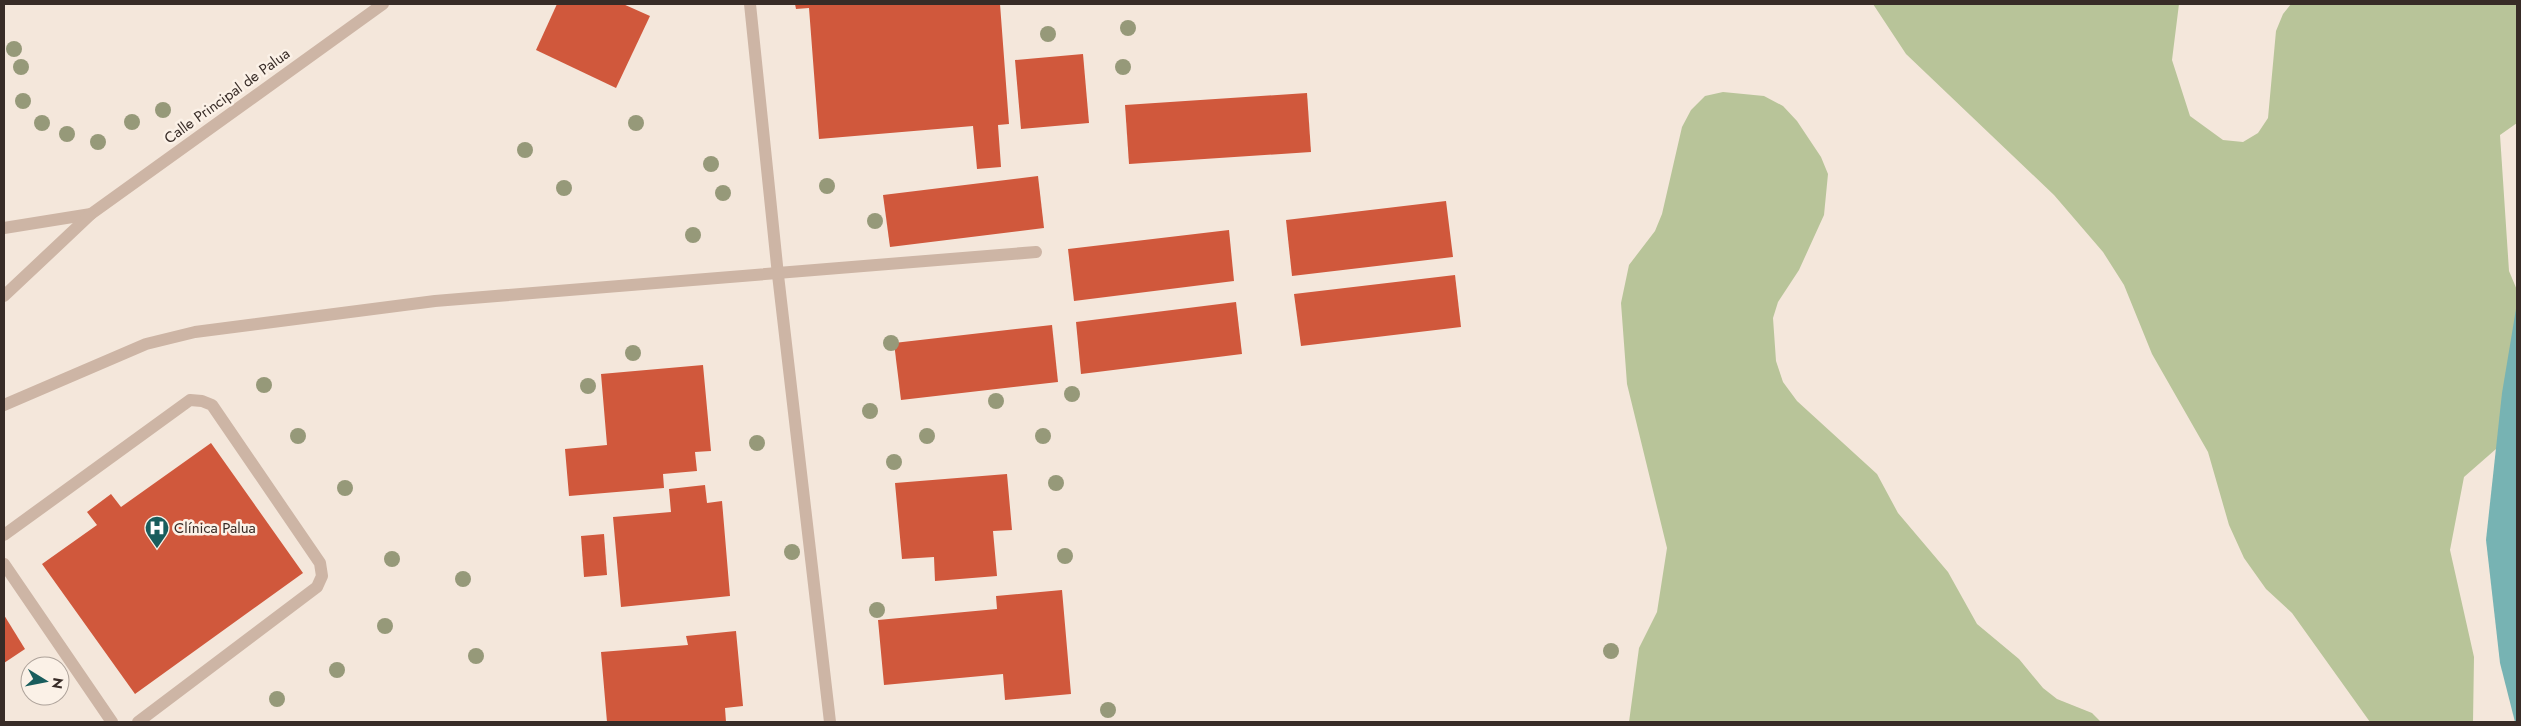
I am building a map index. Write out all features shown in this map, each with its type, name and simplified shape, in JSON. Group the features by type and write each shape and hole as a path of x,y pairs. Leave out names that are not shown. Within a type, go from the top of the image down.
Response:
{"street":[{"name":"Calle Principal de Palua","path":"4,296 90,214 383,4"},
{"path":"750,4 778,275 830,722"},
{"name":"Calle Principal de Palua","path":"4,228 90,214"},
{"path":"4,405 138,347 195,332 434,301 778,275 1036,252"},
{"path":"4,535 190,400 202,401 212,405 320,563 322,576 317,587 138,722"},
{"path":"4,564 112,722"}],"green space":[{"path":"1873,4 2179,4 2172,60 2190,116 2223,140 2243,142 2258,133 2268,118 2276,31 2283,14 2291,4 2517,4 2517,123 2500,135 2509,271 2517,290 2517,403 2504,442 2464,477 2450,550 2474,657 2473,722 2370,722 2292,613 2266,589 2244,558 2229,525 2208,452 2152,354 2124,285 2103,252 2054,195 1906,54"},
{"path":"1723,92 1764,96 1783,106 1797,121 1821,157 1828,174 1824,215 1799,270 1778,302 1773,318 1776,361 1783,382 1797,401 1877,474 1898,513 1948,572 1977,624 2019,659 2043,688 2057,699 2092,713 2101,722 1629,722 1639,648 1657,612 1667,548 1627,384 1621,303 1629,265 1655,231 1662,214 1682,127 1691,110 1705,96"}],"water":[{"path":"2517,303 2517,722 2515,722 2500,663 2486,540 2502,393"}],"building":[{"path":"557,4 623,4 650,16 616,88 536,50"},
{"path":"795,4 1000,4 1009,124 998,125 1001,167 977,169 973,126 819,139 809,8 796,9"},
{"path":"1083,54 1089,123 1021,129 1015,60"},
{"path":"1307,93 1311,152 1129,164 1125,105"},
{"path":"1038,176 1044,228 890,247 883,195"},
{"path":"1446,201 1453,257 1292,276 1286,220"},
{"path":"1229,230 1234,281 1074,301 1068,249"},
{"path":"1455,275 1461,327 1301,346 1294,294"},
{"path":"1236,302 1242,354 1081,374 1076,322"},
{"path":"1052,325 1058,382 901,400 894,343"},
{"path":"703,365 711,451 695,452 697,471 663,474 664,488 569,496 565,449 607,445 601,374"},
{"path":"211,443 303,573 135,694 42,564 97,525 87,512 111,494 121,507"},
{"path":"1007,474 1012,530 993,531 997,576 935,581 934,557 902,559 895,483"},
{"path":"705,485 707,503 722,501 730,596 621,607 613,517 671,512 669,489"},
{"path":"604,534 607,575 584,577 581,536"},
{"path":"1062,590 1071,694 1005,700 1003,674 884,685 878,620 997,609 996,596"},
{"path":"4,615 25,649 4,663"},
{"path":"736,631 743,706 725,708 726,722 607,722 601,652 688,645 686,636"}],"place":[{"name":"Clínica Palua","path":"157,549"}]}
